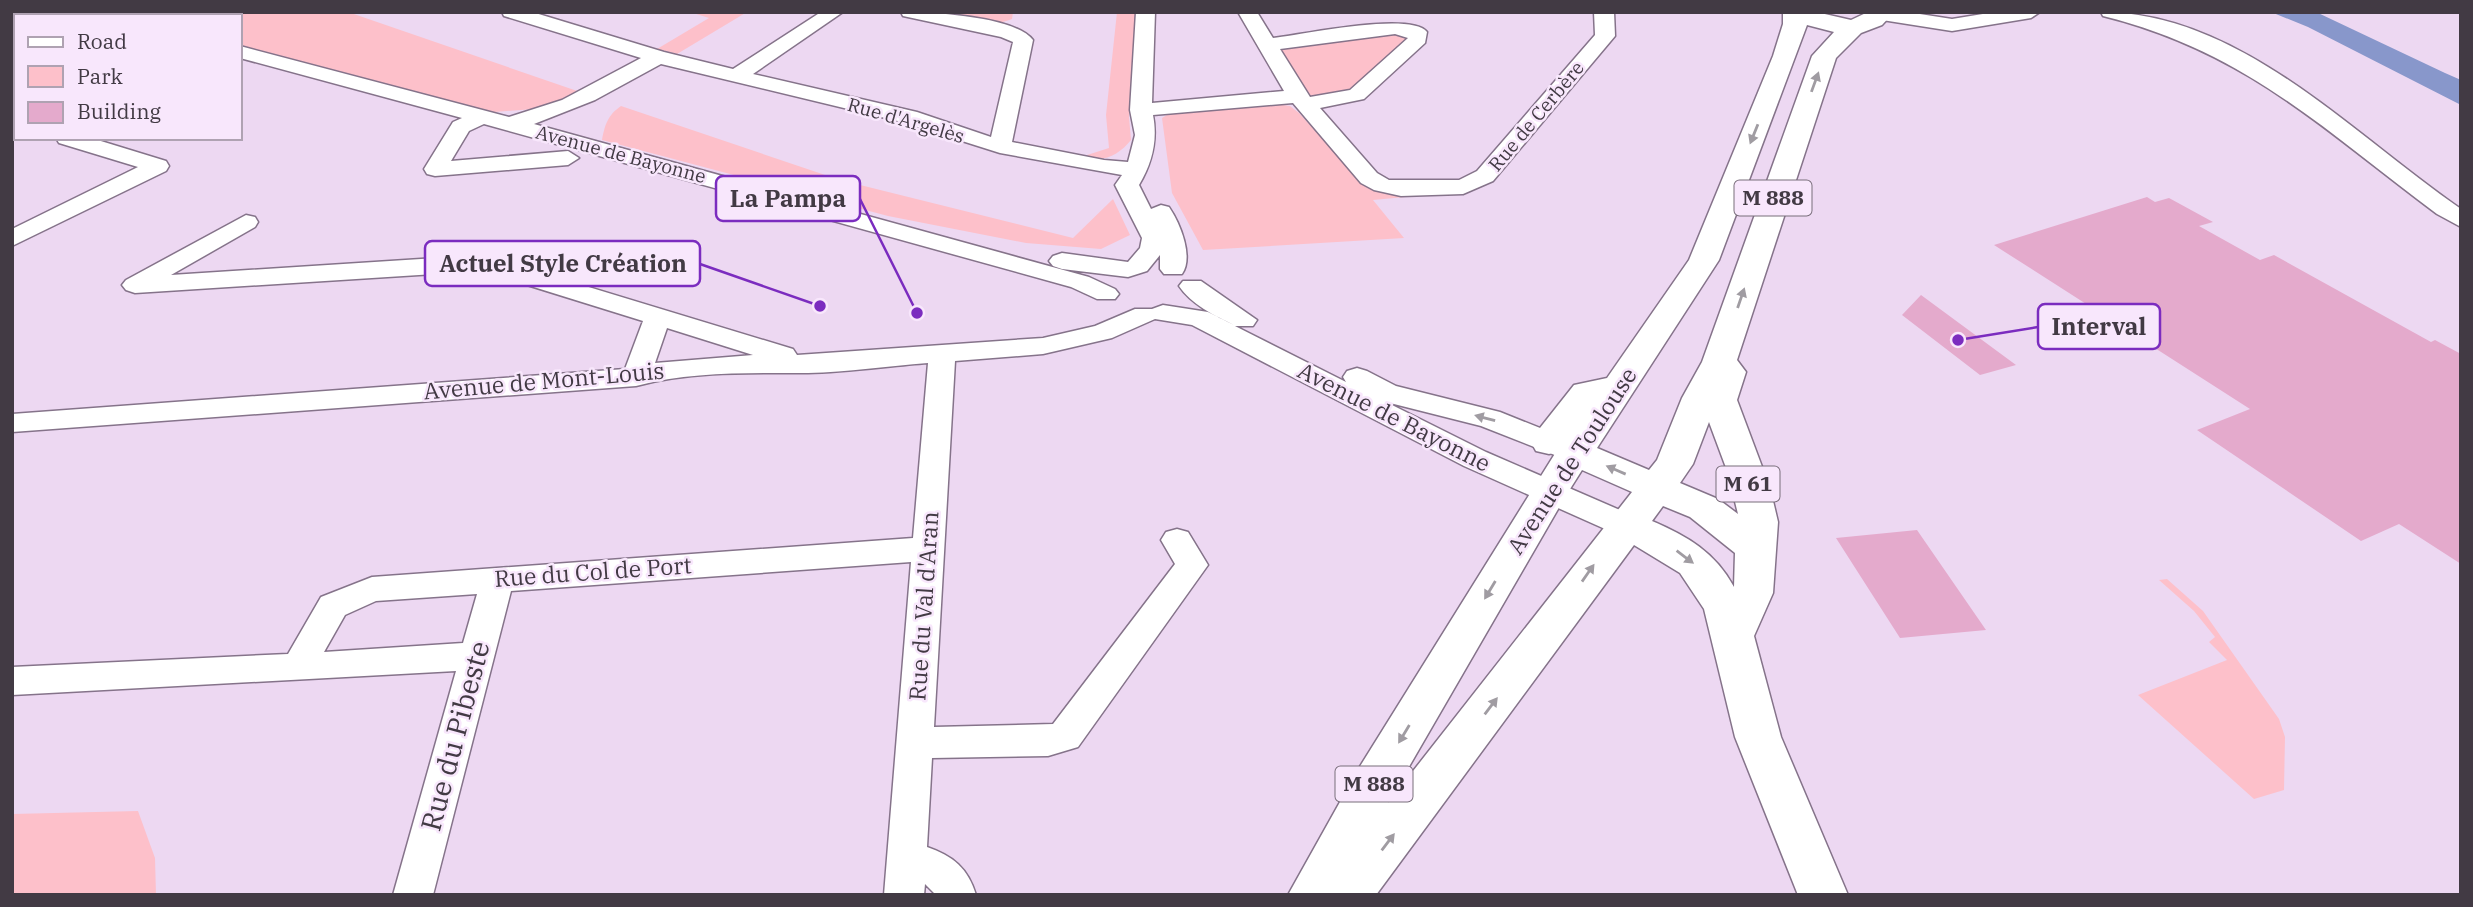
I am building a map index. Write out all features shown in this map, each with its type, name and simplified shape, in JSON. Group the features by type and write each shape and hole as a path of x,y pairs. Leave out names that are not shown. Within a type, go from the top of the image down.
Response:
{"main road":[{"path":"1795,12 1824,23 1854,26 1866,25 1882,13"},
{"name":"Avenue de Toulouse","path":"1312,895 1375,782 1550,490 1562,448 1619,387 1704,260 1785,55 1796,24 1795,12"},
{"name":"M 888","path":"1346,895 1674,464 1700,398 1719,362 1824,56 1854,26"},
{"name":"M 61","path":"1719,362 1729,372 1719,400 1742,461 1758,520 1755,548 1758,566 1752,602 1735,632"},
{"path":"1562,448 1656,487"},
{"name":"M 61","path":"1656,487 1704,508 1755,548"},
{"path":"1625,525 1685,554 1703,572 1735,632 1735,655 1757,735 1823,895"}],"street":[{"name":"Rue d'Argelès","path":"511,12 667,59 909,117 1000,146 1104,167 1137,169"},
{"path":"736,76 834,12"},
{"path":"909,12 1019,36"},
{"path":"1000,146 1024,44 1019,36 1019,12"},
{"path":"1075,340 1101,318 1108,297 1108,282 1133,267 1152,249 1154,238 1127,185 1137,169 1146,135 1141,110 1146,12"},
{"name":"Rue de Cerbère","path":"1247,12 1302,100 1369,178 1401,189 1463,187 1485,176 1605,36 1604,12"},
{"path":"1882,13 1952,24 2031,12"},
{"path":"2110,12 2172,27 2231,55 2336,123 2461,220"},
{"path":"1141,110 1357,95 1418,39 1417,32 1395,27 1268,45"},
{"name":"Avenue de Bayonne","path":"242,53 509,124 584,134 881,225 925,242 1083,265 1133,267 1182,277 1221,309 1388,393 1490,419 1562,448"},
{"path":"509,124 551,113 591,97 667,59"},
{"path":"584,134 606,103 667,59"},
{"name":"Avenue de Bayonne","path":"242,71 461,127 584,134 925,242 1093,286 1123,310 1199,318 1422,433 1625,525"},
{"path":"461,127 482,117"},
{"name":"Avenue de Bayonne","path":"461,127 435,169 584,134"},
{"path":"12,239 158,166 74,140"},
{"path":"1137,169 1147,177 1172,238 1182,277 1191,292 1182,305 1154,314"},
{"path":"246,222 135,285 483,263 810,363"},
{"path":"188,255 248,278"},
{"name":"Avenue de Mont-Louis","path":"12,423 636,377 661,370 757,363 810,363 1043,346 1075,340 1154,314"},
{"path":"636,377 658,316"},
{"name":"Rue du Val d'Aran","path":"906,877 942,354"},
{"path":"914,743 1048,741 1065,736 1192,565 1177,540"},
{"name":"Rue du Col de Port","path":"298,667 333,606 372,589 928,549"},
{"name":"Rue du Pibeste","path":"413,895 498,579"},
{"path":"12,681 476,656"},
{"name":"Rue du Val d'Aran","path":"906,877 922,862 951,880 956,895"}],"green space":[{"path":"152,12 348,12 583,93 534,109 494,112 242,46 242,14"},
{"path":"690,12 747,12 677,54 657,49 709,18"},
{"path":"929,12 1013,12 1012,19 981,23"},
{"path":"1117,12 1136,12 1129,117 1131,140 1122,150 1110,156 1091,158 1084,156 1109,148 1106,115"},
{"path":"1384,32 1410,39 1350,94 1311,97 1279,51 1287,45"},
{"path":"1276,104 1290,106 1299,113 1365,185 1405,197 1373,200 1404,238 1203,250 1172,193 1162,118 1172,112"},
{"path":"621,106 840,180 1073,238 1113,199 1130,235 1101,249 1026,243 888,216 602,140 608,120"},
{"path":"2167,579 2203,611 2279,719 2285,737 2284,790 2254,799 2138,695 2227,660 2209,642 2215,637 2194,611 2159,580"},
{"path":"138,811 155,858 156,895 12,895 12,814"}],"water":[{"path":"2271,12 2316,12 2461,80 2461,105 2308,27"}],"building":[{"path":"2147,197 2155,202 2169,198 2213,222 2199,226 2260,260 2274,255 2431,342 2435,340 2461,354 2461,564 2399,524 2361,541 2197,430 2250,409 1994,245"},
{"path":"1921,295 2016,365 1980,375 1902,315"},
{"path":"1917,530 1986,630 1900,638 1836,538"}],"place":[{"name":"Actuel Style Création","path":"820,306"},
{"name":"La Pampa","path":"917,313"},
{"name":"Interval","path":"1958,340"}]}
